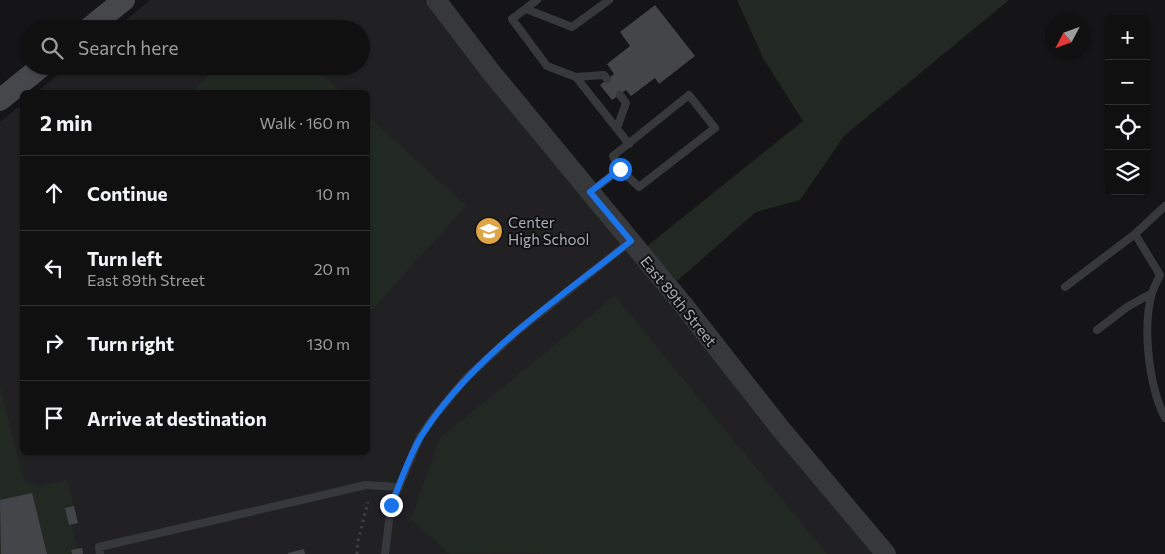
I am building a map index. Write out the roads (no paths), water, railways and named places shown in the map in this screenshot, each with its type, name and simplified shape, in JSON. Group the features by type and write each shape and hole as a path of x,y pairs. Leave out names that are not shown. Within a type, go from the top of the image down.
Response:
{"main road":[{"path":"99,20 124,0"},
{"path":"0,100 31,75"}],"street":[{"name":"East 89th Street","path":"436,0 491,72 682,303 780,428 886,554"}],"lane":[{"path":"538,0 512,20 547,66 576,77 604,75 607,80"},
{"path":"526,9 572,28 609,0"},
{"path":"576,77 628,144"},
{"path":"616,128 626,103 620,95"},
{"path":"689,95 715,128 639,187 620,169 613,156 689,95"},
{"path":"590,192 620,169"},
{"path":"1064,287 1134,234 1165,206"},
{"path":"1134,234 1162,273 1152,293 1147,342 1158,403 1165,418"},
{"path":"385,554 391,505 420,437 433,418 468,377 520,329 631,241"},
{"path":"1097,330 1127,307 1152,293"},
{"path":"100,554 99,547 366,485 399,487"}],"place":[{"name":"Center High School","path":"489,231"}]}
